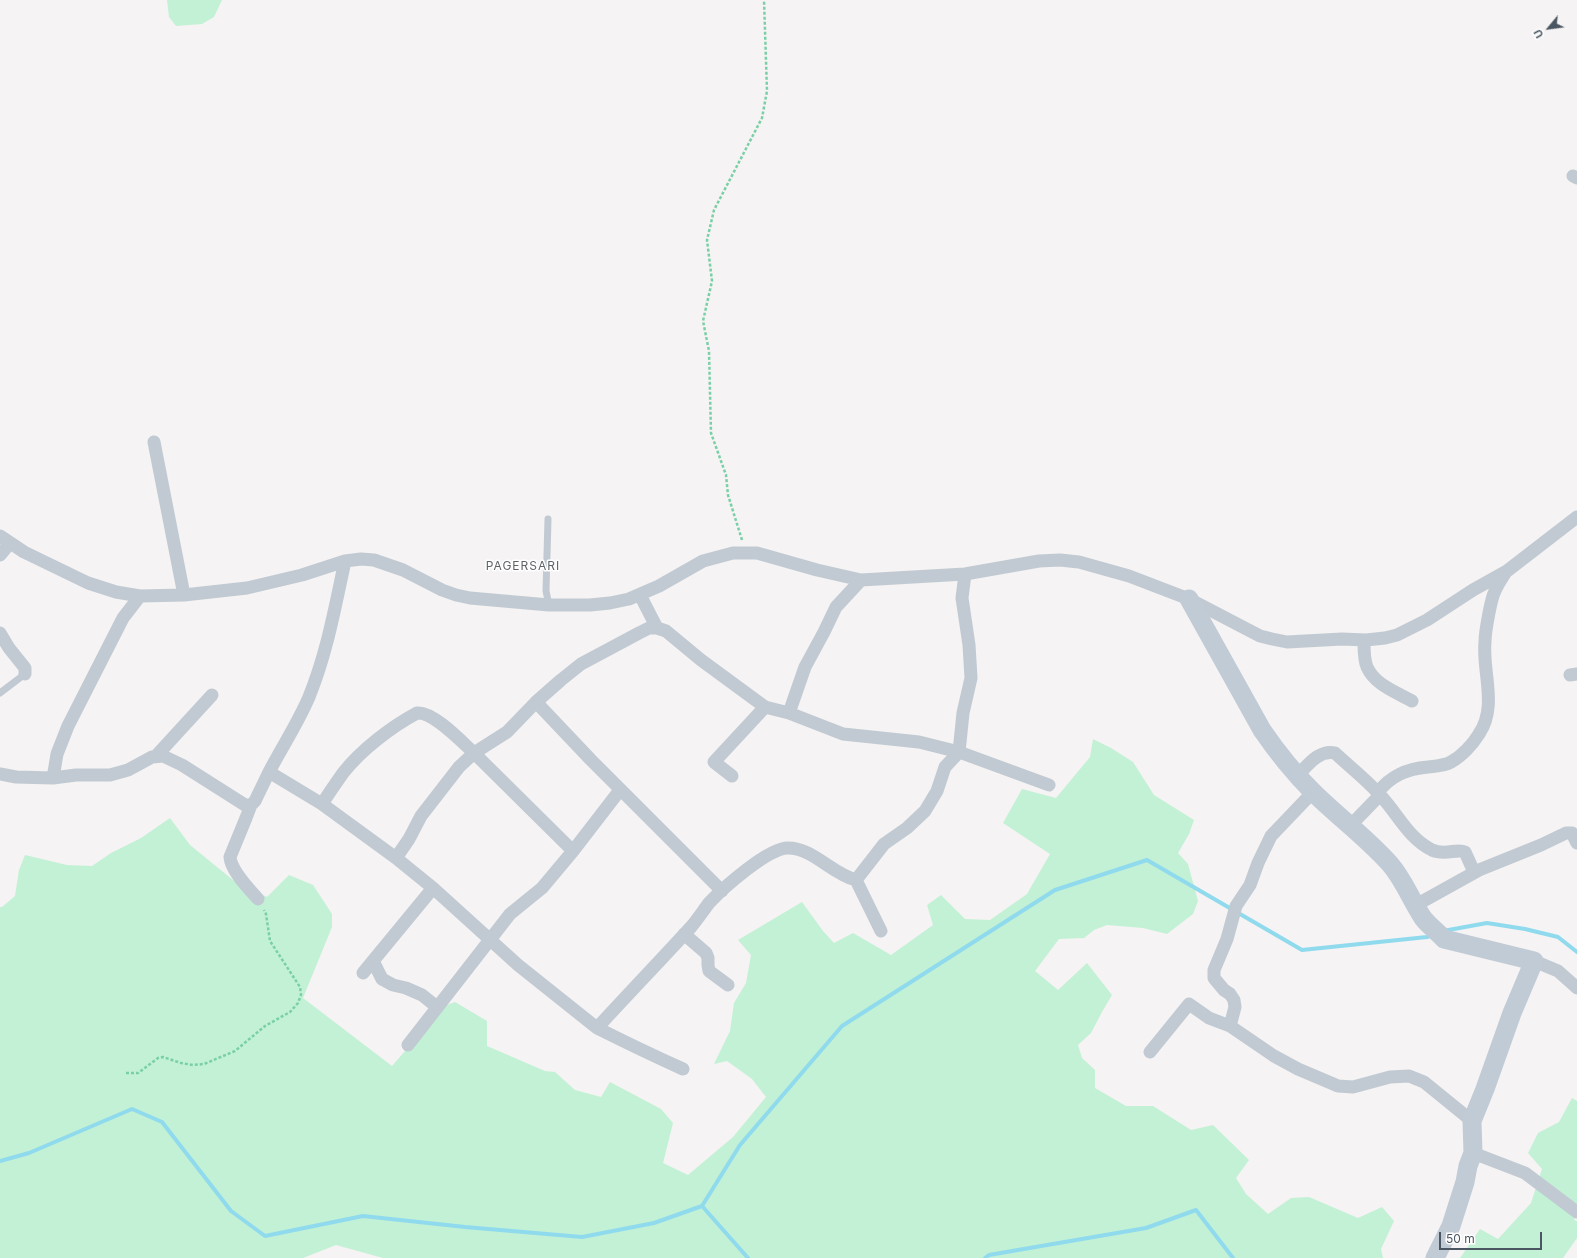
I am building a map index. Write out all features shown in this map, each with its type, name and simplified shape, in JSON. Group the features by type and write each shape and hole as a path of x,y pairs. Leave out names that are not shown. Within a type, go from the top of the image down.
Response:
{"street":[{"path":"154,442 184,595"},
{"path":"0,555 5,539 48,564 88,583 116,592 140,596 184,595 248,588 302,575 345,561 361,559 374,560 420,578 442,590 456,595 470,598 549,605 590,605 610,603 640,595 660,586 703,561 720,556 746,552 772,556 817,570 861,580 965,574 1039,561 1060,560 1079,562 1128,576 1188,599 1260,636 1272,640 1287,642 1342,639 1366,640 1385,638 1412,628 1507,571 1577,517"},
{"path":"258,899 230,862 230,857 251,804 258,796 268,772 296,723 311,691 330,631 345,561"},
{"path":"1350,826 1386,783 1402,772 1418,768 1442,766 1451,762 1471,745 1480,733 1486,717 1489,693 1484,642 1494,592 1507,571"},
{"path":"856,880 884,844 912,824 925,811 937,791 945,767 959,752 963,713 971,678 969,645 962,598 965,574"},
{"path":"789,714 805,667 836,607 861,580"},
{"path":"640,595 656,628"},
{"path":"53,778 57,754 68,726 123,618 140,596"},
{"path":"1188,599 1262,730 1288,767 1391,864 1399,874 1416,905 1430,926 1440,935 1534,961 1558,971 1577,988"},
{"path":"396,858 409,839 421,816 459,768 474,753 507,732 536,702 582,664 649,628 656,628 666,631 701,660 765,707 789,714 843,734 919,742 959,752 1049,785"},
{"path":"0,633 9,648 25,668 25,674"},
{"path":"1366,640 1364,642 1366,666 1373,678 1412,701"},
{"path":"0,774 16,777 53,778 76,775 98,776 120,773 136,767 157,755 212,695"},
{"path":"536,702 620,790 722,891"},
{"path":"732,776 714,762 765,707"},
{"path":"322,804 344,773 364,751 392,728 417,713 422,712 451,732 474,753 573,851"},
{"path":"1297,776 1320,755 1330,752 1335,753 1379,793 1407,830 1418,840 1433,850 1443,853 1461,850 1465,852 1474,872"},
{"path":"157,755 163,756 182,765 240,803 245,805 251,804"},
{"path":"268,772 322,804 396,858 433,888 489,940 597,1028 683,1069"},
{"path":"408,1045 510,914 542,888 573,851 620,790"},
{"path":"1230,1026 1235,1007 1234,1000 1214,978 1214,970 1227,939 1236,906 1250,884 1271,836 1313,792"},
{"path":"1416,905 1474,872 1541,845 1566,833 1572,832 1577,843"},
{"path":"597,1028 691,927 710,902 748,869 772,853 782,849 789,848 808,852 826,865 856,880 881,931"},
{"path":"364,973 433,888"},
{"path":"684,934 706,952 709,971 728,986"},
{"path":"1435,1258 1451,1226 1473,1153 1472,1121 1512,1013 1534,961"},
{"path":"373,962 382,979 422,994 437,1007"},
{"path":"1150,1052 1189,1004 1209,1018 1230,1026 1274,1056 1298,1069 1338,1086 1353,1087 1390,1077 1409,1076 1424,1082 1472,1121"},
{"path":"1473,1153 1525,1173 1577,1212"}],"lane":[{"path":"548,519 546,591 549,605"},
{"path":"0,693 25,674"}],"path":[{"path":"746,552 728,495 726,475 711,433 709,351 703,321 712,281 707,240 714,210 762,118 767,91 764,0"},
{"path":"126,1073 138,1073 158,1058 163,1057 180,1063 193,1065 204,1064 222,1058 235,1051 265,1026 290,1012 298,1003 301,995 300,987 270,940 266,914 258,899"}],"green space":[{"path":"167,0 222,0 214,17 202,24 176,26 169,17"},
{"path":"1093,739 1133,762 1154,795 1194,820 1189,834 1178,853 1188,864 1198,901 1193,914 1167,934 1143,928 1107,925 1094,930 1084,938 1059,939 1035,971 1058,990 1087,963 1112,995 1091,1033 1078,1045 1082,1058 1095,1070 1095,1088 1126,1106 1153,1106 1191,1130 1213,1125 1249,1160 1236,1178 1246,1194 1268,1214 1291,1198 1309,1197 1358,1218 1382,1207 1394,1221 1381,1249 1383,1258 383,1258 336,1245 303,1258 0,1258 0,907 15,896 19,870 25,855 67,865 92,866 111,853 141,838 170,818 190,845 233,880 267,897 289,875 313,885 332,914 332,927 303,998 392,1066 444,1006 455,1002 487,1021 487,1046 545,1071 555,1072 575,1090 601,1097 610,1082 661,1109 673,1123 663,1163 688,1175 733,1137 766,1097 752,1079 727,1061 714,1064 730,1031 734,1003 746,983 751,955 738,940 802,902 823,931 834,943 853,933 891,955 933,925 927,905 941,895 965,919 990,920 1027,894 1050,854 1003,823 1022,789 1056,798 1090,757"},
{"path":"1572,1098 1577,1101 1577,1215 1574,1220 1577,1221 1577,1238 1563,1258 1460,1258 1480,1229 1498,1239 1531,1203 1542,1169 1528,1153 1538,1133 1559,1122"}],"waterway":[{"path":"0,1161 29,1153 132,1109 162,1122 231,1211 265,1236 363,1216 465,1227 582,1237 654,1223 702,1206 740,1145 842,1026 1055,890 1147,860 1302,950 1427,937 1433,935"},
{"path":"1443,931 1487,923 1525,929 1558,937 1577,952"},
{"path":"702,1206 748,1258"},
{"path":"985,1258 989,1255 1146,1228 1196,1210 1233,1258"}],"district":[{"name":"PAGERSARI","path":"523,566"}]}
